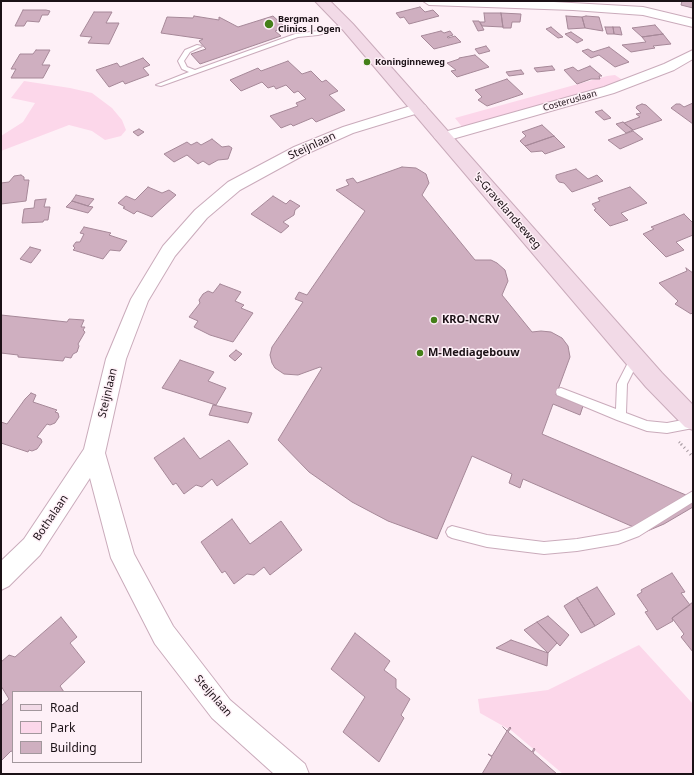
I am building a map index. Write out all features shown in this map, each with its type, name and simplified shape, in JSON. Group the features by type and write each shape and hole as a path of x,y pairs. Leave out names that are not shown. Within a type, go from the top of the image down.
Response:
{"main road":[{"name":"'s-Gravelandseweg","path":"322,1 420,108 442,137 635,358 693,422"}],"street":[{"path":"429,1 573,6 643,11 693,23"},
{"name":"Costeruslaan","path":"442,137 608,90 669,67 693,54"},
{"name":"Steijnlaan","path":"295,774 221,709 164,635 123,558 94,453 116,359 140,299 169,251 201,214 234,186 299,151 348,130 420,108"},
{"name":"Bothalaan","path":"1,578 32,547 94,453"}],"lane":[{"path":"159,85 297,35 318,33 346,26"},
{"path":"196,72 184,68 181,61 187,51 199,46"},
{"path":"621,417 622,384 635,358"},
{"path":"561,392 638,424 667,428 693,422"},
{"path":"452,532 487,542 544,548 577,545 618,538 635,532 693,496"}],"green space":[{"path":"615,75 624,81 584,96 463,128 455,118 607,76"},
{"path":"24,81 92,93 112,108 122,120 126,130 121,136 105,140 92,131 69,125 1,151 1,136 23,122 35,103 11,98"},
{"path":"639,645 693,704 693,774 563,774 512,731 480,713 478,699 548,690"}],"building":[{"path":"682,1 693,1 693,8 681,5"},
{"path":"420,7 425,12 433,10 439,16 409,24 404,17 400,18 396,13"},
{"path":"23,10 50,11 48,15 42,15 39,22 27,21 24,26 15,26"},
{"path":"94,12 112,12 106,23 119,23 109,44 88,43 92,37 80,36"},
{"path":"484,13 501,13 503,27 482,26 480,22 485,22"},
{"path":"501,13 521,14 520,22 512,22 511,28 503,28"},
{"path":"194,16 219,20 219,17 238,27 273,16 285,27 275,31 281,36 200,64 191,54 206,49 199,41 203,39 161,33 167,17 193,18"},
{"path":"566,16 582,17 585,28 568,29"},
{"path":"582,17 599,17 603,31 585,28"},
{"path":"473,21 479,21 484,30 478,31"},
{"path":"655,25 663,34 642,37 632,28"},
{"path":"551,27 563,37 558,38 546,29"},
{"path":"605,27 613,27 614,34 607,34"},
{"path":"613,27 620,27 622,35 614,34"},
{"path":"441,31 444,33 450,31 453,35 447,37 448,38 455,36 461,42 434,49 421,36"},
{"path":"571,32 583,40 577,43 565,34"},
{"path":"663,34 671,44 653,46 655,48 631,52 622,45 646,42 642,37"},
{"path":"486,46 490,51 479,54 475,49"},
{"path":"609,47 629,62 615,67 599,55 591,58 582,51 588,49 593,52"},
{"path":"36,50 50,50 42,65 50,65 43,78 11,78 16,69 11,69 20,54 33,54"},
{"path":"475,55 489,67 457,77 451,71 456,70 447,63 459,58"},
{"path":"143,58 150,65 143,68 149,75 125,84 123,81 109,87 96,70 117,63 120,67"},
{"path":"288,61 302,74 311,71 322,82 326,80 338,91 329,95 345,110 316,122 312,118 293,126 291,124 281,128 270,116 298,106 296,103 306,99 298,91 294,93 286,85 276,89 274,86 268,88 262,82 241,91 230,80 258,68 261,71"},
{"path":"552,66 555,70 537,72 534,68"},
{"path":"590,66 602,76 599,76 600,79 591,79 577,84 564,70 573,67 578,71"},
{"path":"521,70 524,74 509,76 506,72"},
{"path":"507,79 523,94 487,106 478,100 482,97 475,90"},
{"path":"693,103 693,124 671,108 676,104 680,104 684,107"},
{"path":"642,104 646,105 662,120 633,130 624,123 640,117 636,114 641,113 636,108"},
{"path":"602,110 611,118 604,120 595,112"},
{"path":"623,122 633,130 626,133 616,124"},
{"path":"542,125 554,136 525,146 520,141 526,136 522,132"},
{"path":"139,129 144,132 138,136 133,132"},
{"path":"633,131 643,139 620,149 608,140"},
{"path":"554,136 565,147 545,154 542,151 531,152 525,146"},
{"path":"212,139 222,147 229,146 232,148 228,159 218,160 209,165 203,161 198,164 187,155 174,162 164,154 187,142 191,145 197,142 201,145"},
{"name":"M-Mediagebouw","path":"402,167 416,168 426,174 429,183 422,195 475,260 491,260 505,270 508,281 502,295 532,332 551,332 562,338 568,346 570,357 556,395 583,406 580,415 553,404 542,434 693,498 693,507 664,524 645,532 523,479 520,488 509,483 512,474 472,456 437,539 388,521 352,502 309,472 278,440 322,368 320,367 298,375 284,374 275,368 272,363 270,355 272,347 303,302 295,299 299,292 307,295 365,211 336,190 349,185 346,180 353,178 357,183"},
{"path":"576,169 588,179 597,175 603,181 572,192 564,183 559,182 556,175"},
{"path":"21,175 24,177 24,180 29,180 26,201 1,204 1,183 9,182 14,176"},
{"path":"148,187 162,193 169,190 176,195 152,217 137,211 134,214 123,208 125,207 118,203 126,196 135,200"},
{"path":"630,187 647,203 621,213 628,220 610,226 594,210 596,209 592,204 600,201 598,198"},
{"path":"76,195 94,199 88,206 72,201"},
{"path":"273,196 286,204 290,200 300,206 295,210 294,215 283,222 289,226 281,233 251,214"},
{"path":"46,199 44,207 50,207 48,220 44,220 43,222 22,223 24,209 34,208 35,200"},
{"path":"72,201 93,207 88,213 66,207"},
{"path":"684,214 693,223 693,235 676,242 684,250 666,257 643,234 654,229 651,227"},
{"path":"84,227 111,233 109,235 127,241 120,251 110,250 103,259 73,250 75,248 73,246 76,242 80,242 84,234 80,233"},
{"path":"30,247 41,250 31,263 20,259"},
{"path":"686,268 693,273 693,312 691,314 675,304 678,301 659,283 687,271"},
{"path":"220,284 241,292 235,301 244,305 241,308 253,313 233,342 210,335 194,327 198,321 189,317 200,303 199,300 203,294 208,291 213,293"},
{"path":"1,315 67,322 69,319 84,320 81,327 85,327 83,330 85,332 78,344 79,346 77,352 73,354 71,358 65,357 63,361 18,357 18,355 1,353"},
{"path":"236,350 242,354 235,361 229,356"},
{"path":"180,360 214,372 208,381 226,388 216,405 162,388"},
{"path":"31,393 36,395 33,402 57,410 55,412 58,413 59,417 55,423 50,425 47,424 37,437 41,439 42,442 37,449 32,451 29,450 28,452 1,443 1,422 7,424"},
{"path":"213,405 252,413 248,423 209,415"},
{"path":"184,438 200,459 229,440 248,464 217,486 212,479 202,487 196,485 184,494 176,483 173,485 154,458"},
{"path":"232,519 250,544 281,521 302,550 270,575 264,567 254,575 247,574 234,584 225,571 222,573 201,542"},
{"path":"672,573 685,592 681,593 690,605 672,618 673,621 657,630 645,612 648,611 637,595 642,592 641,590"},
{"path":"597,587 615,614 595,626 577,598"},
{"path":"577,598 595,626 581,633 564,606"},
{"path":"693,602 693,652 681,637 684,634 672,618"},
{"path":"548,616 569,635 560,646 537,622"},
{"path":"61,617 77,637 70,643 85,662 60,686 63,691 12,691 12,752 1,761 1,706 9,699 1,686 1,662 9,655 15,657"},
{"path":"537,622 557,643 548,653 524,630"},
{"path":"355,633 390,661 384,670 396,679 396,688 410,699 401,715 404,718 379,762 343,732 365,697 331,669"},
{"path":"511,640 548,653 547,666 496,648"},
{"path":"510,727 511,728 508,732 532,752 534,748 533,753 557,774 482,774 492,757 488,754 492,756"}],"place":[{"name":"Bergman Clinics | Ogen","path":"269,24"},
{"name":"Koninginneweg","path":"367,62"},
{"name":"KRO-NCRV","path":"434,320"},
{"name":"M-Mediagebouw","path":"420,353"}]}
